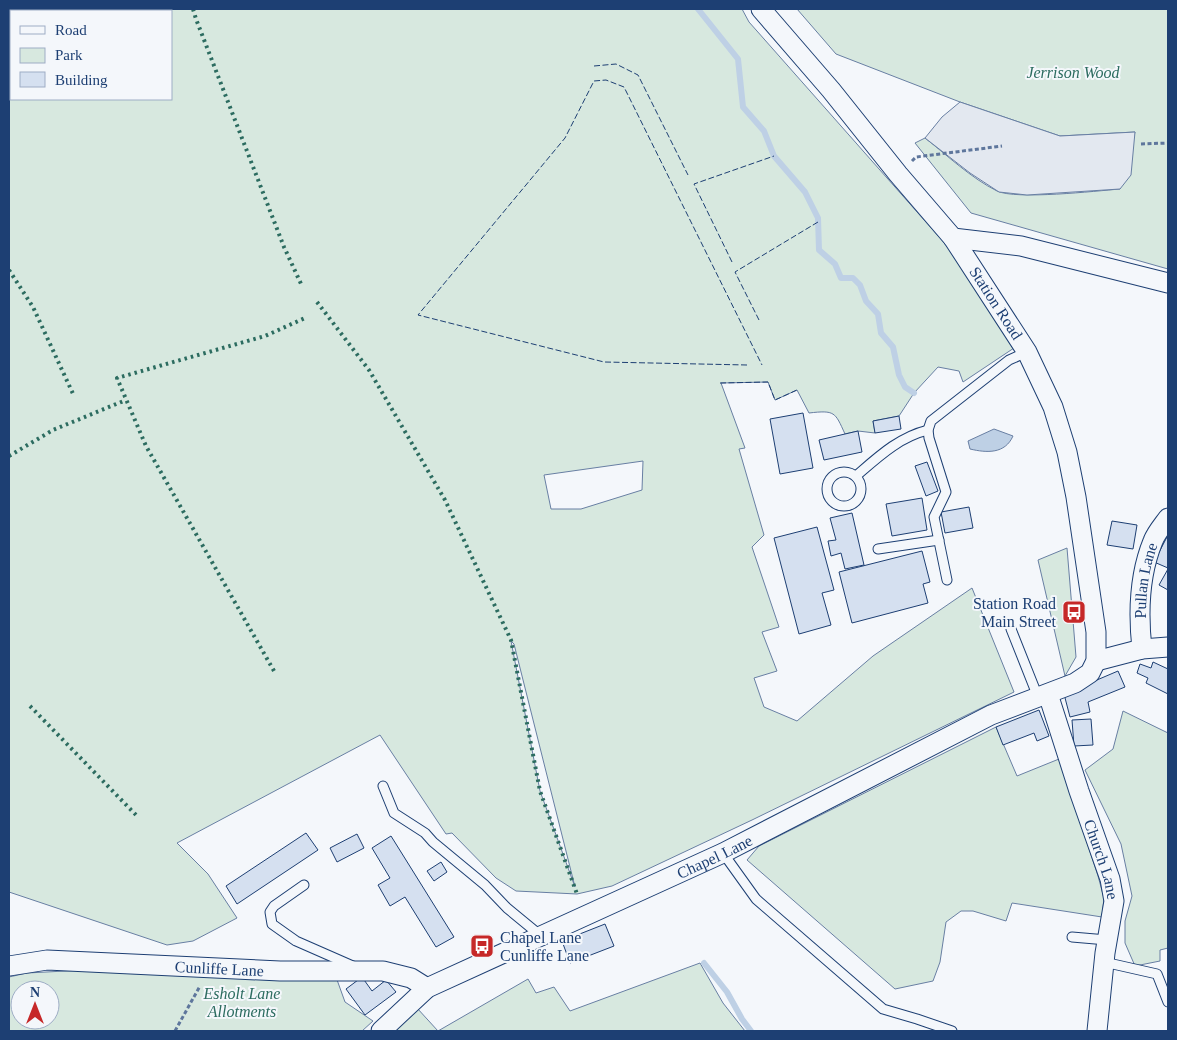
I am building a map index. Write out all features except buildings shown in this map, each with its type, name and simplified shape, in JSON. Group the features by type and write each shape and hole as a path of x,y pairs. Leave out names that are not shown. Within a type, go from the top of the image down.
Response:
{"street":[{"name":"Station Road","path":"761,9 831,90 898,174 953,238 1027,352 1053,407 1067,452 1076,497 1096,632 1096,661"},
{"path":"953,238 1021,246 1168,283"},
{"name":"Pullan Lane","path":"1142,649 1140,627 1142,577 1153,539 1168,518"},
{"path":"1096,661 1142,649 1168,647"},
{"name":"Chapel Lane","path":"383,1029 427,988 723,853 991,715 1074,683 1090,673 1096,661"},
{"name":"Church Lane","path":"1043,696 1110,879 1114,901 1104,962 1097,1031"},
{"name":"Cunliffe Lane","path":"9,966 48,960 280,971 383,971 411,978 427,988"}],"lane":[{"path":"947,580 934,517 946,492 929,438 930,420 1009,360 1027,352"},
{"path":"856,476 884,451 914,434 928,430"},
{"path":"878,549 939,540"},
{"path":"1011,629 1043,696"},
{"path":"384,786 394,814 425,833 507,908 541,936"},
{"path":"723,853 756,900 883,1009 952,1031"},
{"path":"304,886 274,906 270,912 272,924 296,941 365,971"},
{"path":"1072,937 1107,940"},
{"path":"1104,962 1157,974 1168,1002"}],"path":[{"path":"1141,144 1168,143"},
{"path":"898,174 916,157 1002,146"},
{"path":"175,1031 210,968"}],"green space":[{"path":"9,9 742,9 749,22 956,256 1014,348 963,382 959,371 938,367 914,393 899,416 873,421 875,433 858,431 845,434 839,421 833,414 824,412 809,413 797,390 775,400 768,382 721,383 745,448 739,449 764,535 752,547 779,627 762,632 777,671 754,678 764,707 797,721 873,656 972,588 1014,692 612,886 577,894 516,891 496,878 452,833 446,834 380,735 177,843 208,874 237,918 193,941 167,945 9,892","holes":["643,461 642,490 581,509 551,509 544,475","511,641 514,644 575,887 540,791"]},
{"name":"Jerrison Wood","path":"797,9 1168,9 1168,269 971,213 915,143 925,138 969,173 997,191 1007,194 1038,195 1120,189 1135,132 1060,136 960,102 836,54"},
{"path":"1067,548 1076,657 1065,676 1038,560"},
{"path":"1123,711 1168,733 1168,948 1160,950 1160,961 1135,966 1125,943 1125,921 1132,896 1121,844 1085,770 1113,749"},
{"path":"996,727 1017,776 1059,759 1104,898 1102,917 1012,903 1006,921 973,911 961,911 946,922 940,962 933,981 895,989 747,860 759,846"},
{"path":"700,963 723,1003 745,1031 438,1031 528,979 536,993 554,987 570,1011"},
{"name":"Esholt Lane Allotments","path":"104,969 336,977 345,1002 373,1021 362,1031 9,1031 9,977 27,973"},
{"path":"417,1008 438,1031 394,1031"}],"shaded area":[{"path":"960,102 1060,136 1135,132 1131,175 1120,189 1027,195 999,192 970,173 925,138 942,117"}],"water":[{"path":"994,429 1013,436 1010,442 995,451 970,449 968,441"}],"waterway":[{"path":"698,9 738,59 743,107 764,131 774,156 805,192 818,218 819,250 835,264 841,278 853,278 860,285 866,301 878,314 881,333 893,347 899,375 905,387 914,393"},
{"path":"704,963 727,992 751,1031"}],"hedge":[{"path":"193,9 284,247 302,286"},
{"path":"9,270 33,307 74,396"},
{"path":"317,302 369,370 445,500 511,640 540,791 577,894"},
{"path":"274,671 146,446 117,378 265,336 305,318"},
{"path":"9,456 53,430 126,400"},
{"path":"30,706 136,815"}],"fence":[{"path":"594,66 616,64 638,75 688,175"},
{"path":"747,365 604,362 418,315 565,138 594,81 606,80 624,87 762,365"},
{"path":"732,262 694,184 774,156"},
{"path":"759,320 735,272 818,222"},
{"path":"720,383 768,382 775,400 797,390"}],"place":[{"name":"Station Road Main Street","path":"1074,612"},
{"name":"Chapel Lane Cunliffe Lane","path":"482,946"}]}
